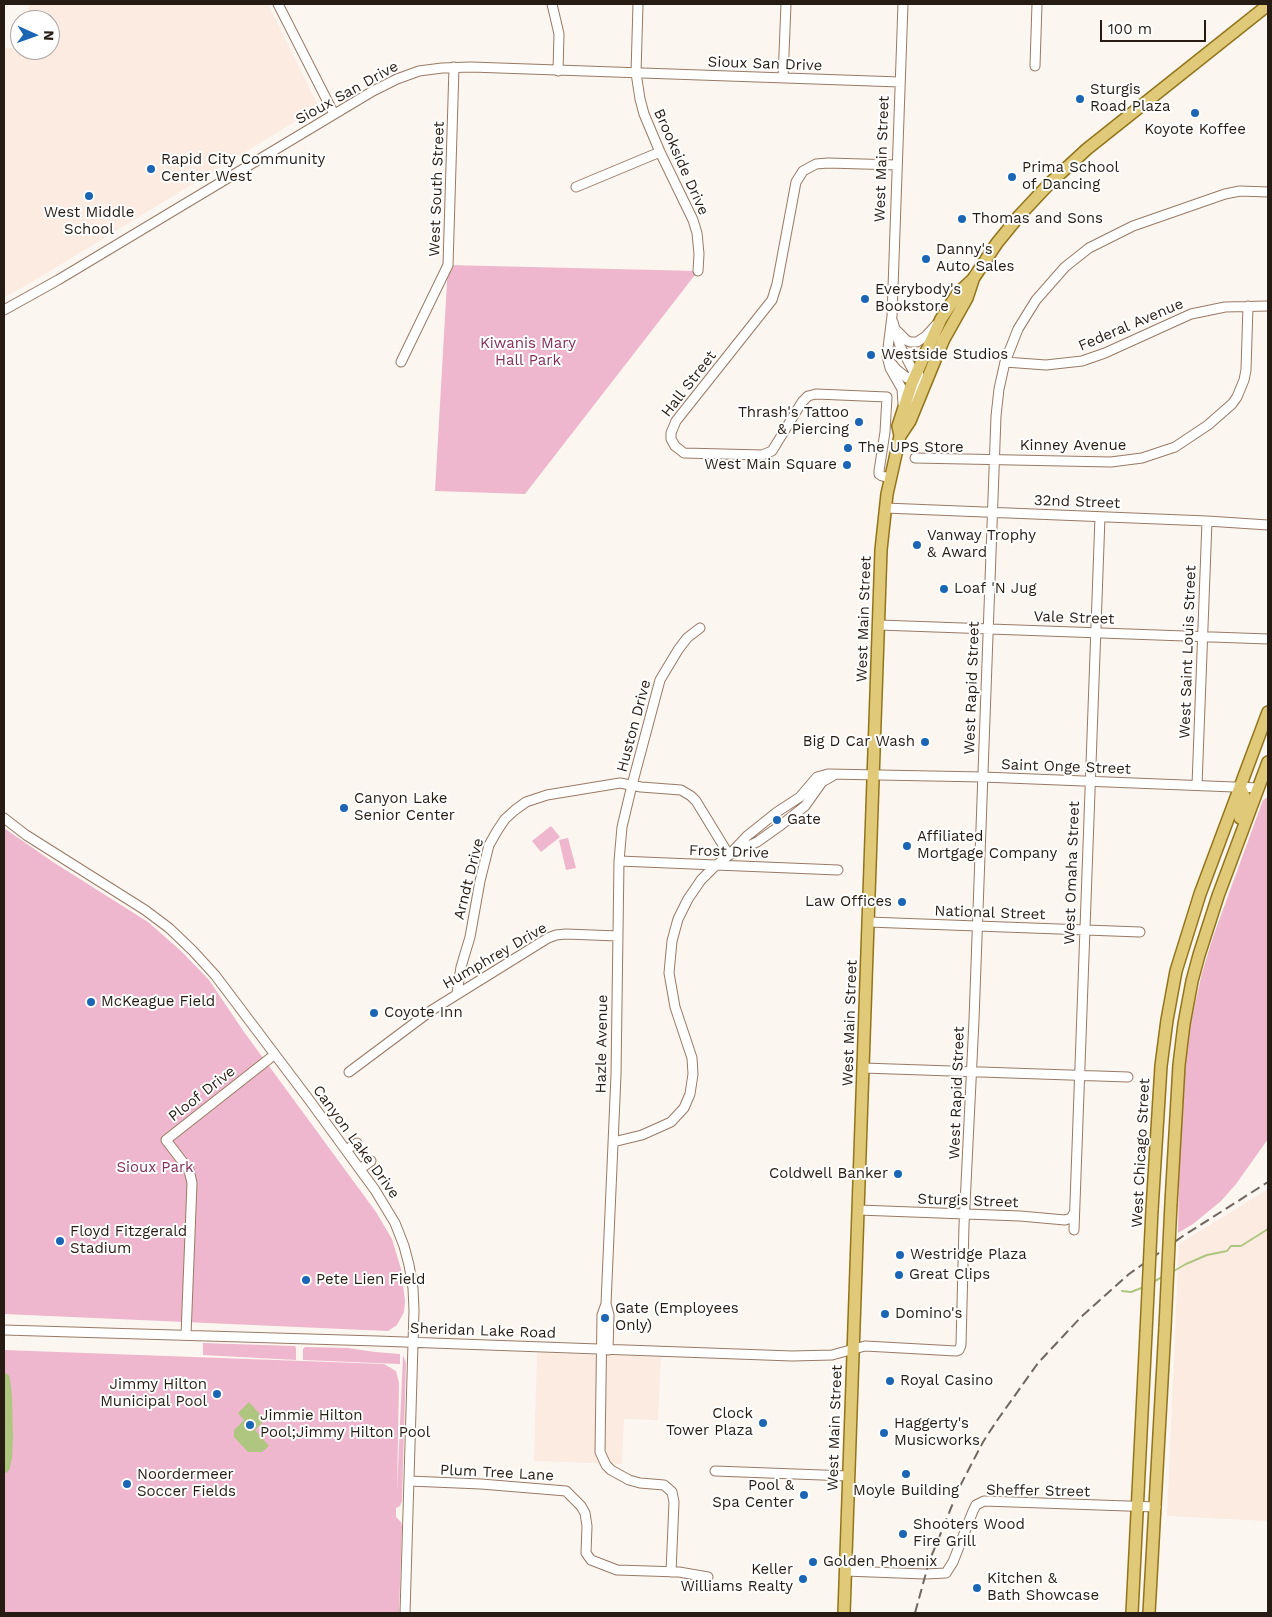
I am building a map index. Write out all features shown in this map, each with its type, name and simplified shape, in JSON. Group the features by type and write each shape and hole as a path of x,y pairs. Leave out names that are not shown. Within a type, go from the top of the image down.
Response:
{"main road":[{"path":"901,414 941,319 958,293 973,279 1013,223 1087,149 1268,5"},
{"path":"902,433 944,339 967,298 973,279"},
{"name":"West Main Street","path":"844,1613 881,550 890,478 902,433 898,426 901,414"},
{"name":"West Chicago Street","path":"1132,1613 1152,1210 1161,1066 1167,1020 1174,980 1193,915 1268,712"},
{"path":"1259,788 1256,784 1255,765 1268,728"},
{"path":"1149,1613 1179,1065 1184,1024 1199,955 1214,906 1268,762"},
{"path":"1214,906 1222,867 1244,804 1245,798 1240,786"},
{"path":"1138,1506 1146,1515 1148,1522 1147,1557 1151,1587"},
{"path":"1152,1557 1154,1613"}],"street":[{"path":"278,4 334,114"},
{"path":"552,4 559,34 558,70"},
{"name":"Brookside Drive","path":"638,4 636,73 640,99 644,114 660,152 693,220 697,233 698,271"},
{"path":"783,78 786,4"},
{"name":"West Main Street","path":"901,414 902,390 890,368 887,356 892,316 903,4"},
{"path":"1035,66 1038,4"},
{"name":"Sioux San Drive","path":"4,310 58,280 387,84 407,75 430,69 454,67 900,82"},
{"name":"West South Street","path":"401,362 448,265 454,67"},
{"path":"576,187 660,152"},
{"name":"Hall Street","path":"890,478 880,474 887,397 816,394 804,399 770,453 756,456 684,452 675,446 671,439 671,433 676,421 772,300 777,284 796,182 803,171 816,164 828,163 896,165"},
{"name":"West Rapid Street","path":"959,1350 961,1345 978,926 994,459 997,401 1005,362 1018,329 1036,300 1065,267 1090,248 1133,226 1225,194 1240,191 1268,192"},
{"name":"Kinney Avenue","path":"916,458 1122,462 1159,454 1188,440 1232,404 1244,380 1248,306"},
{"name":"Federal Avenue","path":"1005,362 1046,365 1082,361 1105,353 1191,314 1214,308 1268,306"},
{"name":"West Main Street","path":"892,316 900,346 916,376 918,386 902,433"},
{"path":"894,327 906,340 917,342 926,336 941,319"},
{"path":"887,356 896,369 907,378 931,369"},
{"path":"885,432 902,433"},
{"name":"32nd Street","path":"885,508 1268,525"},
{"name":"West Omaha Street","path":"1074,1230 1100,517"},
{"name":"West Saint Louis Street","path":"1196,785 1207,521"},
{"name":"Vale Street","path":"879,625 1268,639"},
{"name":"Huston Drive","path":"632,785 662,674 682,644 700,628"},
{"name":"Saint Onge Street","path":"729,855 747,836 777,812 800,797 817,777 828,774 1090,781 1259,788"},
{"path":"613,1142 642,1135 666,1125 678,1116 688,1101 692,1084 692,1066 689,1049 672,997 669,973 674,930 688,899 701,880 729,855 750,846 770,834 805,806 822,782 839,774"},
{"name":"Arndt Drive","path":"457,993 486,854 493,837 501,825 520,805 540,796 615,783 681,790 691,796 729,855"},
{"name":"Hazle Avenue","path":"632,785 622,827 619,861 613,1142 606,1304 602,1315 604,1350 600,1452 606,1465 623,1476 634,1482 664,1485 672,1492 674,1509 670,1572"},
{"name":"Canyon Lake Drive","path":"4,818 26,835 136,903 169,928 199,957 216,975 360,1169 389,1212 404,1246 413,1288 414,1342 405,1613"},
{"name":"Frost Drive","path":"619,861 838,870"},
{"name":"National Street","path":"868,922 1140,932"},
{"name":"Humphrey Drive","path":"349,1072 457,993 552,936 566,934 618,936"},
{"name":"Ploof Drive","path":"186,1335 192,1183 189,1170 166,1140 274,1055"},
{"path":"863,1068 1128,1077"},
{"path":"346,1150 357,1143"},
{"path":"360,1169 371,1161"},
{"name":"Sturgis Street","path":"858,1210 1020,1216 1065,1220 1071,1218 1074,1213"},
{"name":"Sheridan Lake Road","path":"4,1330 811,1356 832,1355 865,1346 956,1352 959,1350"},
{"path":"715,1471 848,1476"},
{"name":"Plum Tree Lane","path":"409,1482 489,1485 566,1491 585,1512 588,1526 586,1553 591,1560 617,1570 688,1573 708,1577"},
{"name":"Sheffer Street","path":"845,1571 946,1573 953,1562 976,1506 984,1501 1156,1507"}],"shaded area":[{"name":"West Middle School","path":"29,4 268,4 319,107 27,285 4,297 4,48 10,48 10,60 60,60 60,10 29,10"},
{"path":"1268,1189 1268,1521 1167,1516 1179,1244"},
{"path":"537,1353 661,1357 658,1420 624,1419 622,1464 534,1461"},
{"name":"Jimmie Hilton Pool;Jimmy Hilton Pool","path":"249,1402 265,1420 255,1430 269,1446 262,1452 248,1452 234,1437 234,1430 244,1420 238,1413"}],"green space":[{"name":"Kiwanis Mary Hall Park","path":"448,265 698,271 525,494 435,491"},
{"path":"1268,797 1268,1139 1236,1184 1221,1201 1193,1224 1178,1233 1179,1166 1185,1066 1190,1026 1202,973 1213,937 1263,800"},
{"path":"551,826 560,837 541,852 532,841"},
{"name":"Sioux Park","path":"4,828 53,862 148,922 181,951 209,980 244,1032 376,1212 392,1239 401,1269 405,1301 404,1312 397,1325 388,1331 4,1314"},
{"path":"568,838 576,868 566,870 559,840"},
{"path":"203,1343 295,1346 296,1360 203,1355"},
{"path":"305,1347 348,1348 400,1354 400,1364 303,1360 303,1349"},
{"path":"4,1350 384,1364 396,1371 399,1383 397,1492 403,1355 406,1363 402,1501 400,1506 396,1508 396,1517 402,1526 399,1613 4,1613"}],"waterway":[{"path":"1172,1272 1207,1255 1227,1251 1231,1246 1241,1246 1268,1229"},
{"path":"1153,1282 1164,1276"},
{"path":"1122,1291 1131,1292 1144,1287"},
{"path":"4,1379 7,1438 4,1467"}],"railway":[{"path":"915,1613 929,1562 960,1486 983,1442 1038,1363 1081,1317 1129,1274 1183,1236 1268,1182"}],"place":[{"name":"Sturgis Road Plaza","path":"1080,99"},
{"name":"Koyote Koffee","path":"1195,113"},
{"name":"Rapid City Community Center West","path":"151,169"},
{"name":"Prima School of Dancing","path":"1012,177"},
{"name":"West Middle School","path":"89,196"},
{"name":"Thomas and Sons","path":"962,219"},
{"name":"Danny's Auto Sales","path":"926,259"},
{"name":"Everybody's Bookstore","path":"865,299"},
{"name":"Westside Studios","path":"871,355"},
{"name":"Thrash's Tattoo & Piercing","path":"859,422"},
{"name":"The UPS Store","path":"848,448"},
{"name":"West Main Square","path":"847,465"},
{"name":"Vanway Trophy & Award","path":"917,545"},
{"name":"Loaf 'N Jug","path":"944,589"},
{"name":"Big D Car Wash","path":"925,742"},
{"name":"Canyon Lake Senior Center","path":"344,808"},
{"name":"Gate","path":"777,820"},
{"name":"Affiliated Mortgage Company","path":"907,846"},
{"name":"Law Offices","path":"902,902"},
{"name":"McKeague Field","path":"91,1002"},
{"name":"Coyote Inn","path":"374,1013"},
{"name":"Coldwell Banker","path":"898,1174"},
{"name":"Floyd Fitzgerald Stadium","path":"60,1241"},
{"name":"Westridge Plaza","path":"900,1255"},
{"name":"Great Clips","path":"899,1275"},
{"name":"Pete Lien Field","path":"306,1280"},
{"name":"Domino's","path":"885,1314"},
{"name":"Gate (Employees Only)","path":"605,1318"},
{"name":"Royal Casino","path":"890,1381"},
{"name":"Jimmy Hilton Municipal Pool","path":"217,1394"},
{"name":"Clock Tower Plaza","path":"763,1423"},
{"name":"Jimmie Hilton Pool;Jimmy Hilton Pool","path":"250,1425"},
{"name":"Haggerty's Musicworks","path":"884,1433"},
{"name":"Moyle Building","path":"906,1474"},
{"name":"Noordermeer Soccer Fields","path":"127,1484"},
{"name":"Pool & Spa Center","path":"804,1495"},
{"name":"Shooters Wood Fire Grill","path":"903,1534"},
{"name":"Golden Phoenix","path":"813,1562"},
{"name":"Keller Williams Realty","path":"803,1579"},
{"name":"Kitchen & Bath Showcase","path":"977,1588"}]}
